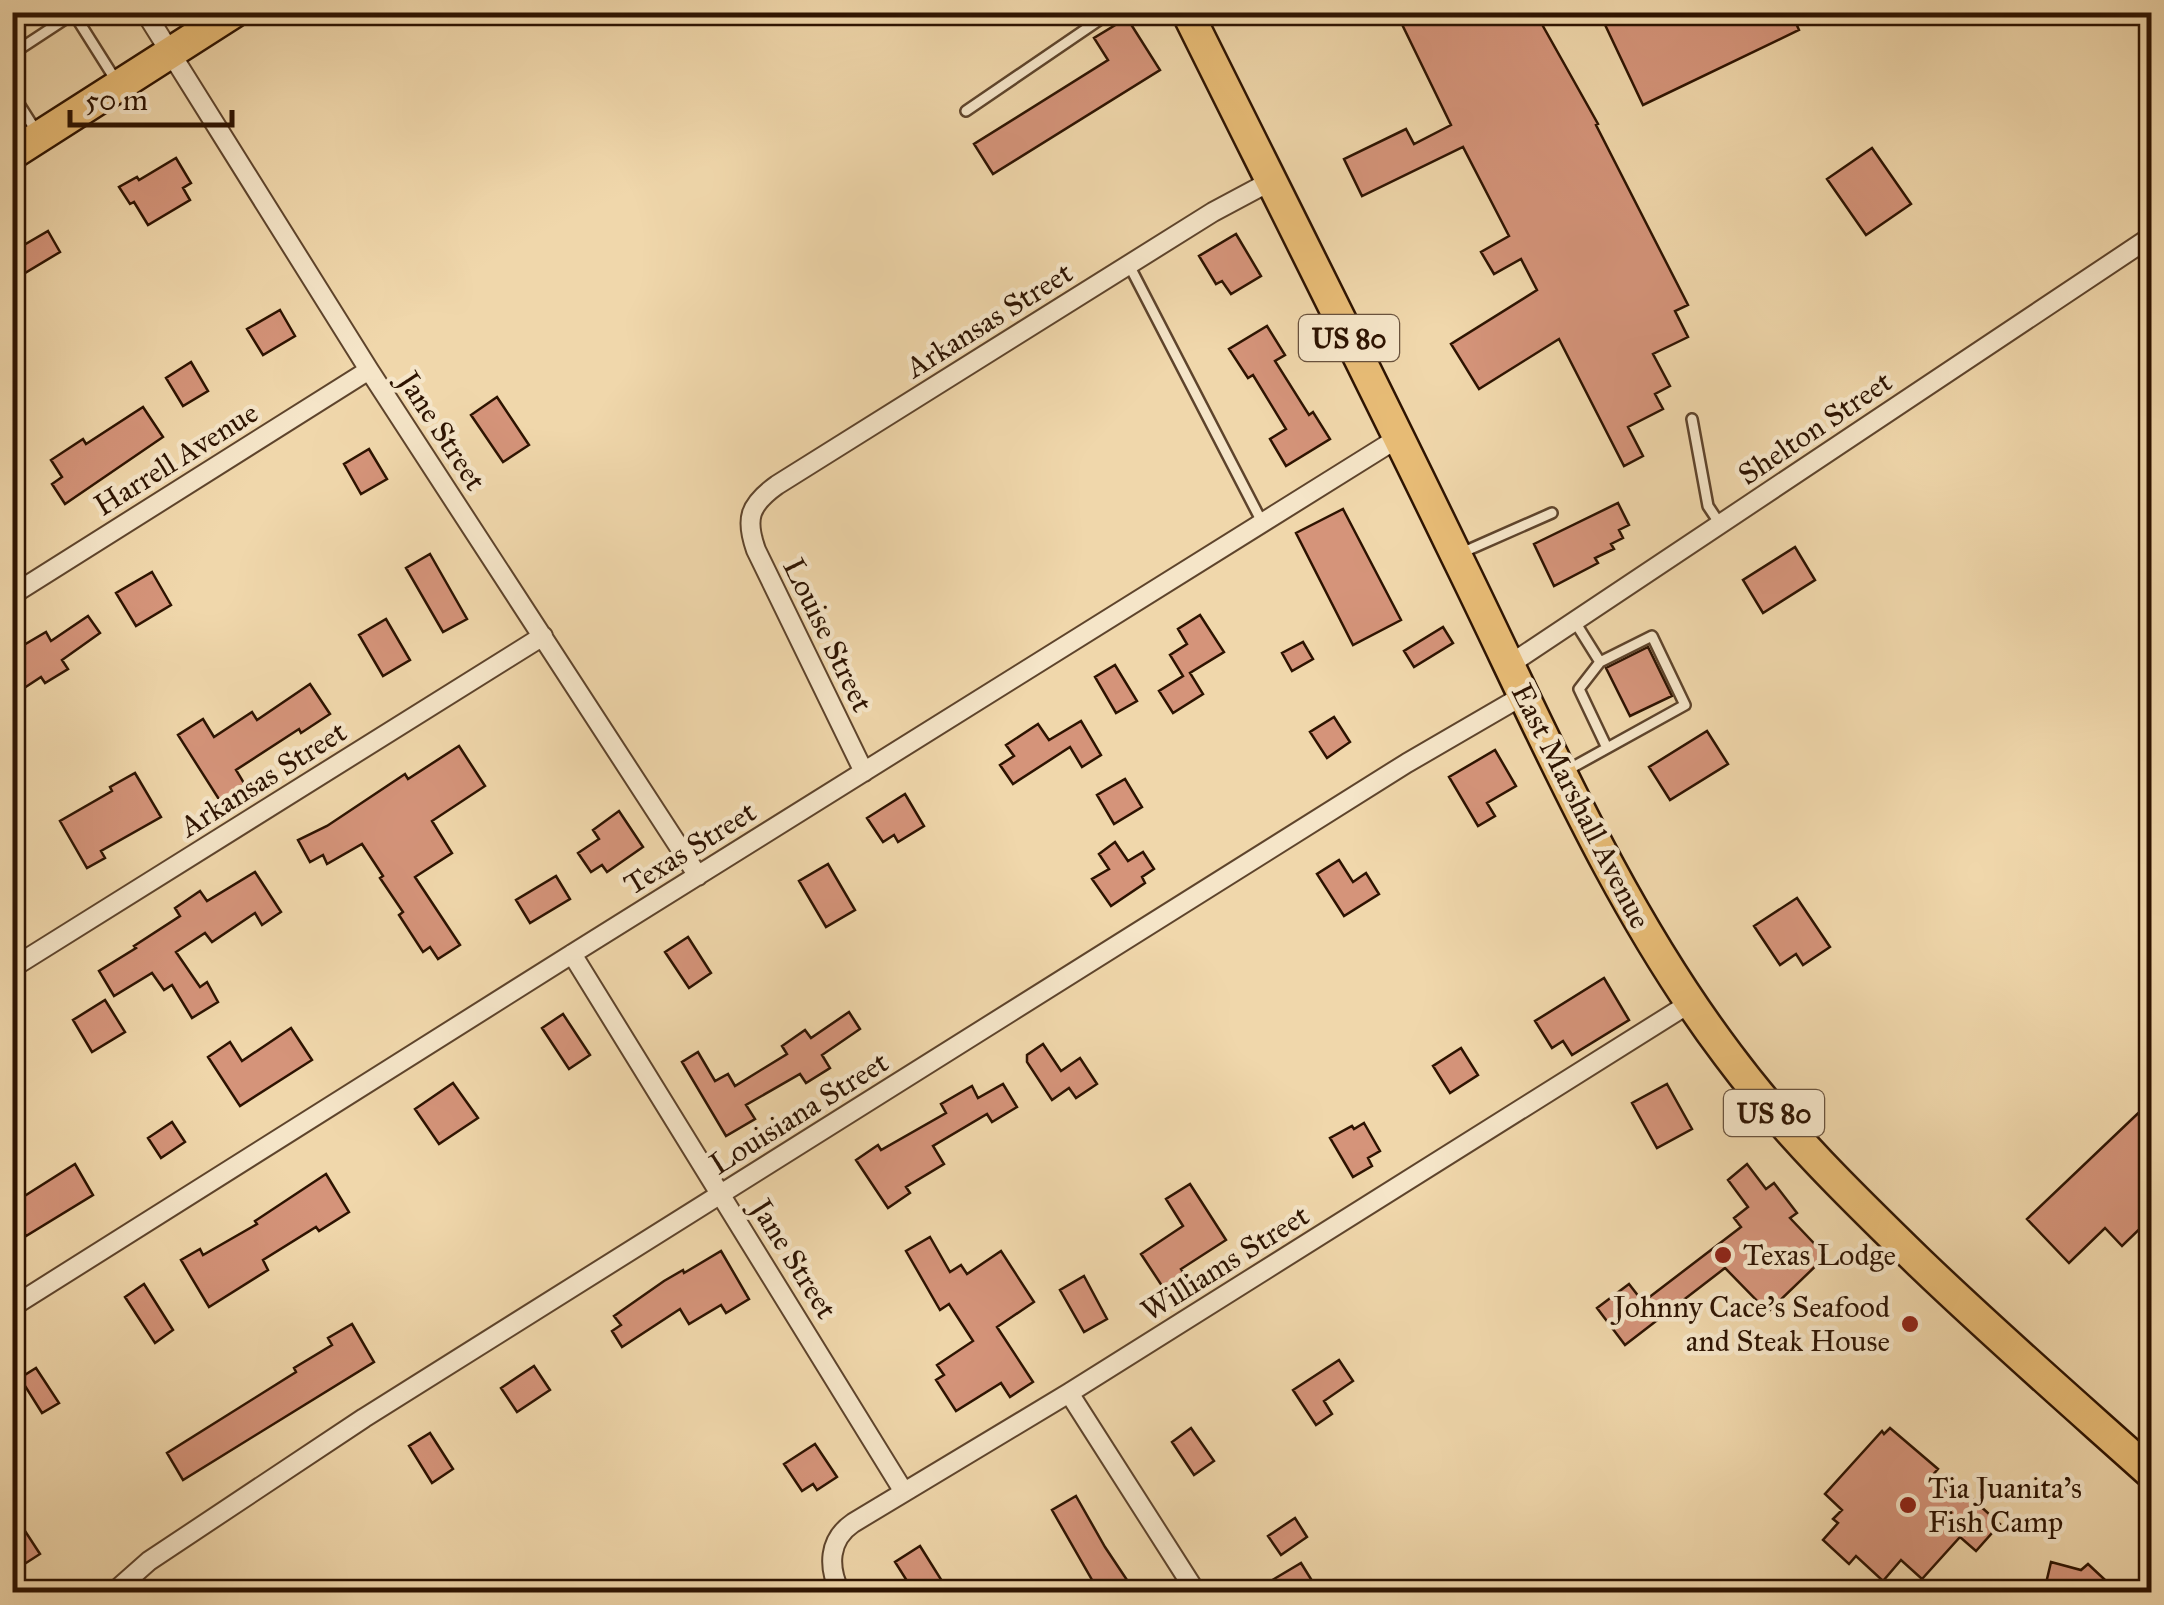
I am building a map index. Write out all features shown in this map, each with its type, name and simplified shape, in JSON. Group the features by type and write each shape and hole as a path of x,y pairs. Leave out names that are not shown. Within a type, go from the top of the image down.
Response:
{"main road":[{"path":"12,154 234,12"},
{"name":"East Marshall Avenue","path":"1188,13 1562,773 1632,910 1690,1003 1776,1116 1866,1212 2152,1474"}],"street":[{"name":"Jane Street","path":"145,12 369,370 698,876"},
{"name":"Arkansas Street","path":"749,521 755,506 776,486 1213,212 1271,181"},
{"name":"Shelton Street","path":"1510,665 2152,236"},
{"name":"Harrell Avenue","path":"12,595 369,370"},
{"name":"Texas Street","path":"12,1306 1398,438"},
{"name":"Louise Street","path":"749,521 756,550 864,772"},
{"name":"Arkansas Street","path":"12,968 543,636"},
{"name":"Louisiana Street","path":"114,1592 149,1561 364,1418 1407,763 1524,695"},
{"name":"Jane Street","path":"572,954 904,1492"},
{"name":"Williams Street","path":"840,1592 832,1560 839,1534 852,1523 1069,1393 1690,1003"},
{"path":"1069,1393 1196,1592"}],"lane":[{"path":"966,112 1111,12"},
{"path":"12,54 75,13 119,86"},
{"path":"12,93 40,136"},
{"path":"1128,266 1262,522"},
{"path":"1692,418 1708,506 1720,524"},
{"path":"1456,555 1552,513"},
{"path":"1575,622 1600,662"},
{"path":"1562,773 1685,705 1652,636 1600,662 1579,689 1607,748"}],"building":[{"path":"1396,12 1535,12 1598,124 1688,305 1675,311 1688,337 1653,354 1670,386 1655,394 1663,409 1628,427 1643,456 1624,466 1559,339 1479,389 1451,344 1537,290 1521,259 1494,274 1481,252 1509,236 1463,147 1362,196 1344,159 1406,129 1414,144 1451,125"},
{"path":"1599,12 1791,12 1799,30 1643,105"},
{"path":"1127,18 1160,70 993,174 974,144 1108,60 1094,38"},
{"path":"1872,148 1911,204 1866,235 1827,179"},
{"path":"176,158 191,183 183,188 190,200 148,225 119,187"},
{"path":"48,231 60,252 20,276 12,264 12,252"},
{"path":"1236,234 1261,276 1231,294 1222,281 1216,284 1199,256"},
{"path":"280,310 295,336 263,355 247,329"},
{"path":"1267,326 1285,355 1275,361 1309,415 1313,412 1330,439 1286,466 1270,439 1286,429 1253,375 1248,378 1229,349"},
{"path":"191,362 208,391 183,406 166,378"},
{"path":"497,397 529,445 503,462 471,415"},
{"path":"143,407 163,437 65,504 52,484 62,477 51,460 83,439 86,444"},
{"path":"369,449 387,479 361,494 344,464"},
{"path":"1618,503 1629,525 1619,530 1623,538 1611,544 1614,549 1595,558 1598,563 1554,586 1534,544"},
{"path":"1343,509 1401,620 1353,645 1296,533"},
{"path":"1795,547 1815,580 1763,613 1743,580"},
{"path":"430,554 467,619 443,632 406,568"},
{"path":"152,572 171,605 136,626 116,593"},
{"path":"1200,615 1224,652 1190,673 1203,694 1173,713 1159,691 1183,676 1170,655 1187,644 1178,629"},
{"path":"88,616 100,633 62,660 68,669 45,683 41,677 12,696 12,652 46,632 51,641"},
{"path":"386,619 410,660 383,676 359,635"},
{"path":"1443,627 1453,643 1414,667 1404,651"},
{"path":"1303,642 1313,659 1292,671 1282,653"},
{"path":"1648,647 1672,696 1630,716 1606,668"},
{"path":"1115,665 1137,701 1116,713 1095,677"},
{"path":"310,684 330,714 236,770 247,788 222,804 178,735 203,719 214,737 252,712 257,720"},
{"path":"1334,717 1350,742 1327,758 1310,732"},
{"path":"1081,721 1101,755 1082,767 1070,747 1013,784 1000,765 1014,756 1006,745 1038,724 1049,740"},
{"path":"1707,731 1728,764 1670,800 1649,767"},
{"path":"459,746 485,786 432,821 452,853 415,877 460,945 438,959 430,947 423,952 362,844 327,864 323,855 310,862 298,840 327,826 405,774 408,779"},
{"path":"1495,750 1516,786 1487,803 1495,816 1478,826 1449,777"},
{"path":"135,773 161,817 101,851 105,858 87,868 60,821"},
{"path":"1125,779 1142,807 1114,824 1097,795"},
{"path":"905,794 924,826 898,842 894,835 883,842 867,818"},
{"path":"619,811 643,847 607,872 602,865 591,872 578,853 599,839 593,830"},
{"path":"1115,842 1128,861 1143,852 1154,869 1142,877 1145,883 1111,906 1092,879 1109,869 1099,854"},
{"path":"1339,860 1353,882 1366,873 1379,894 1344,916 1317,874"},
{"path":"828,864 855,910 826,927 799,881"},
{"path":"255,872 281,912 262,925 255,913 212,942 205,933 176,952 200,987 207,982 218,1002 192,1018 172,985 164,990 152,973 114,996 99,971 180,916 175,908 200,891 207,901"},
{"path":"556,876 570,899 530,923 516,900"},
{"path":"1797,898 1830,947 1803,965 1796,954 1780,965 1754,926"},
{"path":"688,937 711,973 689,988 665,952"},
{"path":"1604,978 1629,1020 1572,1055 1563,1041 1552,1048 1535,1021"},
{"path":"105,1000 125,1032 92,1052 73,1020"},
{"path":"849,1012 860,1029 822,1055 830,1068 806,1083 800,1074 746,1105 755,1119 726,1136 682,1062 698,1052 715,1081 728,1074 735,1086 787,1054 782,1046 805,1030 811,1038"},
{"path":"563,1014 590,1055 569,1069 542,1028"},
{"path":"291,1028 312,1060 240,1106 208,1057 230,1042 242,1061"},
{"path":"1043,1044 1061,1071 1080,1058 1097,1084 1076,1098 1069,1088 1052,1100 1027,1062 1027,1055"},
{"path":"1461,1048 1478,1075 1450,1093 1433,1066"},
{"path":"453,1083 478,1118 439,1144 415,1109"},
{"path":"1003,1084 1017,1107 992,1122 987,1114 933,1146 944,1164 906,1187 910,1193 888,1208 856,1160 878,1145 881,1150 946,1113 941,1104 972,1086 978,1098"},
{"path":"1667,1084 1692,1129 1657,1148 1632,1103"},
{"path":"2152,1100 2152,1217 2122,1246 2105,1228 2069,1263 2027,1219"},
{"path":"172,1122 185,1142 161,1158 148,1138"},
{"path":"1364,1123 1380,1151 1368,1158 1372,1166 1353,1177 1330,1138"},
{"path":"75,1164 93,1195 26,1236 12,1214 12,1204"},
{"path":"1747,1164 1766,1189 1774,1183 1797,1213 1790,1218 1826,1256 1768,1312 1725,1268 1625,1345 1597,1308 1629,1284 1643,1302 1741,1227 1734,1218 1748,1207 1728,1180"},
{"path":"326,1174 349,1212 263,1260 268,1270 209,1307 181,1260 200,1249 203,1255 257,1224 255,1221"},
{"path":"1190,1184 1226,1240 1181,1269 1189,1281 1168,1295 1141,1254 1183,1226 1166,1199"},
{"path":"930,1237 950,1272 961,1265 967,1274 1001,1251 1034,1302 997,1327 1033,1382 1010,1397 1001,1383 956,1411 936,1380 944,1375 937,1365 973,1341 949,1304 940,1310 906,1251"},
{"path":"721,1251 749,1299 726,1313 721,1305 689,1324 680,1309 622,1347 612,1331 621,1325 614,1316 664,1281"},
{"path":"1084,1276 1107,1319 1084,1332 1060,1290"},
{"path":"144,1284 173,1330 155,1343 125,1297"},
{"path":"352,1324 374,1362 183,1480 167,1453 296,1372 294,1368 332,1345 328,1338"},
{"path":"1339,1360 1353,1381 1324,1401 1332,1414 1316,1425 1293,1390"},
{"path":"534,1366 550,1390 517,1412 501,1388"},
{"path":"36,1368 59,1403 42,1413 20,1378"},
{"path":"1191,1428 1214,1461 1194,1475 1172,1442"},
{"name":"Tia Juanita's Fish Camp","path":"1890,1428 1938,1469 1932,1476 1957,1500 1965,1492 2000,1524 1976,1551 1960,1537 1922,1579 1901,1560 1883,1581 1856,1556 1849,1564 1823,1540 1838,1523 1833,1519 1842,1510 1825,1494 1882,1431 1884,1434"},
{"path":"430,1433 453,1469 432,1483 409,1446"},
{"path":"815,1444 837,1477 817,1490 813,1484 802,1491 784,1464"},
{"path":"1076,1496 1135,1592 1099,1592 1052,1510"},
{"path":"12,1511 40,1554 12,1572"},
{"path":"1295,1518 1307,1537 1281,1555 1268,1536"},
{"path":"920,1546 942,1581 924,1592 914,1592 895,1562"},
{"path":"2051,1562 2081,1570 2088,1564 2118,1592 2044,1592"},
{"path":"1301,1563 1319,1592 1252,1592"}],"place":[{"name":"Texas Lodge","path":"1723,1255"},
{"name":"Johnny Cace's Seafood and Steak House","path":"1910,1324"},
{"name":"Tia Juanita's Fish Camp","path":"1908,1505"}]}
